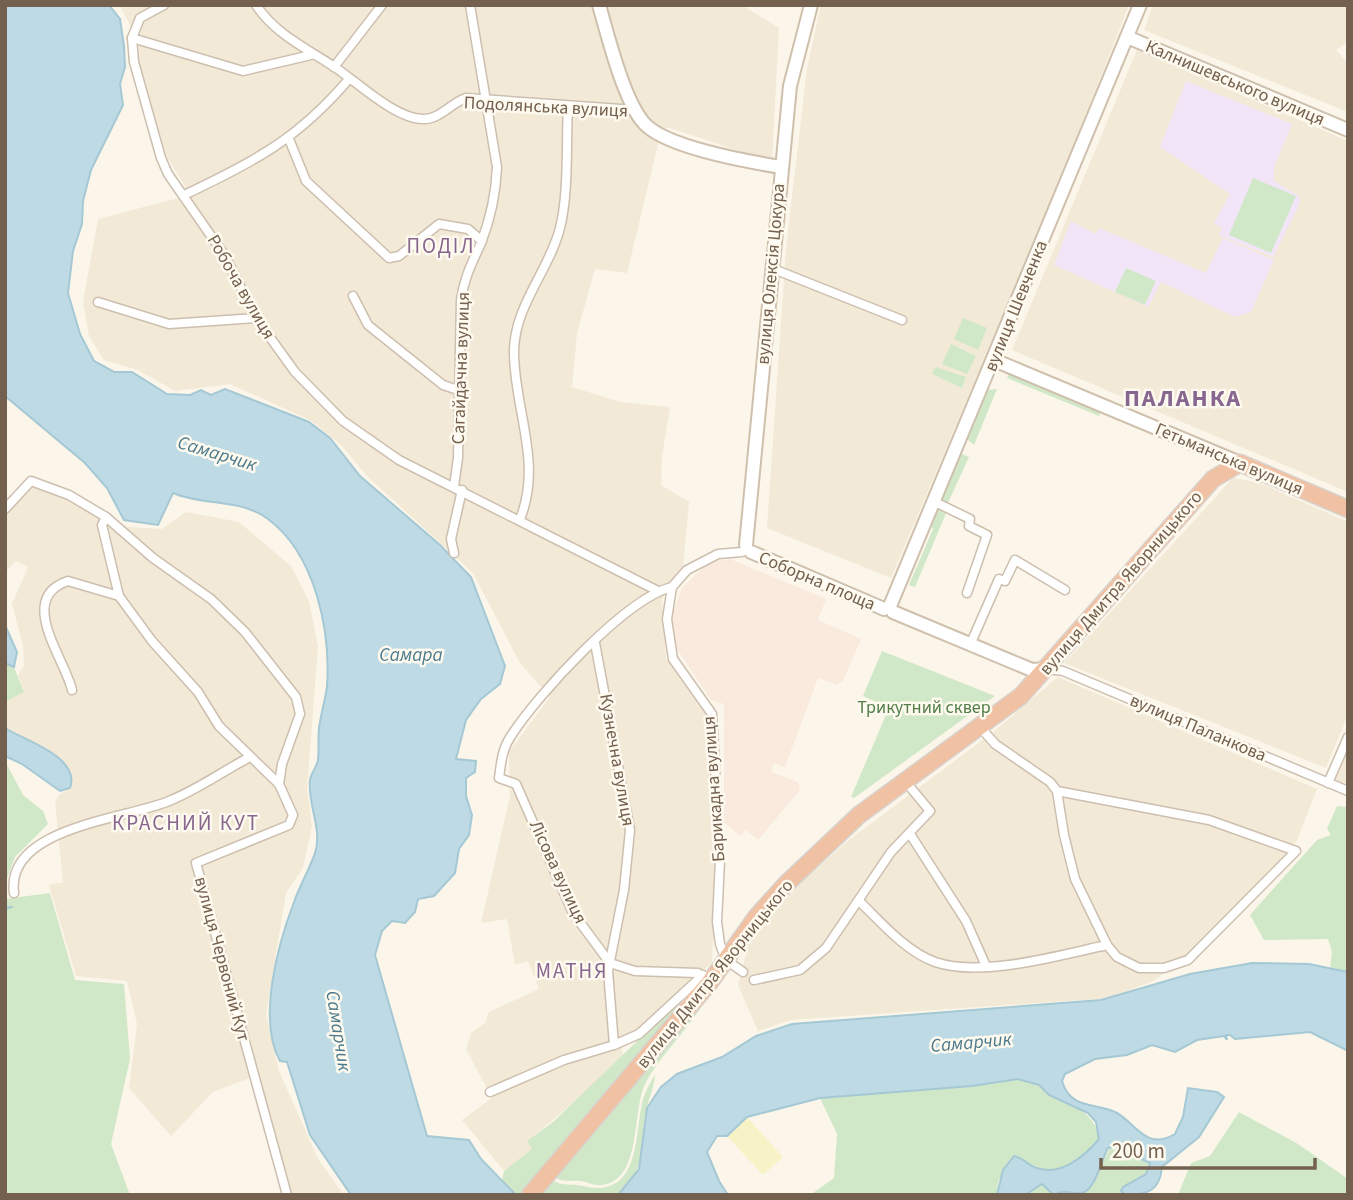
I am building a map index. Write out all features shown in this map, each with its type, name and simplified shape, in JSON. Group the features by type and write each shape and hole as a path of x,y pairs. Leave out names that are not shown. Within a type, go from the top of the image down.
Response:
{"highway":[{"name":"Гетьманська вулиця","path":"1240,463 1348,509"},
{"name":"вулиця Дмитра Яворницького","path":"530,1195 706,979 726,960 757,916 809,861 859,815 981,728 1021,696 1213,478 1240,463"}],"street":[{"path":"164,5 140,18 132,38 243,71 311,55"},
{"name":"Подолянська вулиця","path":"256,5 267,20 311,55 334,67 379,99 421,120 434,118 454,102 467,98 635,110 646,126 670,139 735,159 781,167"},
{"path":"334,67 382,5"},
{"name":"Сагайдачна вулиця","path":"454,552 451,540 458,488 462,289 482,241 496,184 497,167 470,5"},
{"path":"599,5 635,110"},
{"name":"вулиця Олексія Цокура","path":"746,550 781,167 793,68 811,5"},
{"name":"вулиця Шевченка","path":"889,609 1140,5"},
{"name":"Калнишевського вулиця","path":"1128,37 1345,129"},
{"name":"Робоча вулиця","path":"132,38 134,62 168,174 225,256 256,318 302,380 343,421 399,460 659,591"},
{"path":"184,195 289,139 308,124 349,79"},
{"path":"520,519 530,480 526,423 516,386 514,337 560,228 568,106"},
{"path":"289,139 306,181 388,258 399,257 439,224 468,229 482,241"},
{"path":"771,268 902,320"},
{"path":"353,296 368,326 443,384 458,390"},
{"path":"98,302 169,324 256,318"},
{"name":"Гетьманська вулиця","path":"994,360 1240,463"},
{"path":"5,509 31,481 69,495 106,517 153,558 219,606 245,632 296,697 300,714 282,764 279,784"},
{"path":"934,502 970,519 969,526 986,535 967,593"},
{"name":"вулиця Червоний Кут","path":"106,517 102,525 119,596 152,641 198,692 219,726 279,784 293,815 289,825 196,863 288,1195"},
{"path":"595,643 640,602 672,587 687,569 718,554 746,550"},
{"name":"Соборна площа","path":"746,550 1031,670 1047,669"},
{"path":"970,645 999,579 1005,581 1015,560 1065,590"},
{"path":"72,690 45,624 48,596 53,589 68,581 119,596"},
{"name":"Барикадна вулиця","path":"672,587 667,620 673,659 712,714 720,860 717,922 720,944 726,960"},
{"name":"Лісова вулиця","path":"595,643 553,681 510,738 502,756 499,778 516,784 573,912 610,963"},
{"name":"Кузнечна вулиця","path":"595,643 630,830 624,890 608,987 614,1045"},
{"name":"вулиця Паланкова","path":"1047,669 1063,671 1348,791"},
{"path":"981,728 995,744 1050,782 1057,791 1075,879 1107,946 1117,957 1139,968 1164,968 1188,960 1296,850 1209,820 1057,791"},
{"path":"1328,783 1348,737"},
{"path":"14,893 13,883 19,864 41,843 114,814 169,801 250,757"},
{"path":"754,980 800,970 826,948 891,852 930,811 905,781"},
{"path":"910,834 966,921 986,966"},
{"path":"859,901 899,940 934,961 959,967 986,966 1107,946"},
{"path":"726,960 743,972"},
{"path":"610,963 635,971 706,979"},
{"path":"490,1092 564,1060 614,1045 639,1034 706,979"}],"shaded area":[{"path":"120,5 742,5 779,28 772,162 667,127 659,140 627,273 595,269 577,333 572,387 620,402 670,407 662,456 661,485 689,502 683,567 662,599 666,659 705,714 717,859 712,962 672,1003 639,1029 620,1037 624,1059 528,1141 532,1149 504,1171 462,1120 492,1098 466,1049 471,1033 485,1023 489,1012 539,989 528,961 515,965 507,919 481,923 510,796 509,752 550,697 520,663 473,573 368,477 342,446 312,421 230,384 175,391 138,370 104,360 89,336 83,302 98,219 190,195 166,155 138,64 139,44"},
{"path":"821,5 1129,5 1055,192 891,578 767,528 786,249 807,68"},
{"path":"1153,5 1348,5 1348,41 1336,50 1348,64 1348,112 1144,30"},
{"path":"1137,50 1348,141 1348,492 1012,350"},
{"path":"1186,81 1292,124 1274,167 1274,181 1299,196 1300,203 1273,257 1219,235 1222,228 1214,223 1230,194 1160,147"},
{"path":"1071,221 1096,234 1099,228 1206,273 1223,238 1274,260 1251,312 1235,317 1161,282 1148,307 1054,265"},
{"path":"1233,478 1260,483 1348,522 1348,714 1326,768 1064,663"},
{"path":"32,484 126,527 162,529 186,512 239,522 291,566 309,601 318,647 307,788 312,826 303,868 286,893 266,1015 279,1071 318,1159 344,1195 291,1195 257,1075 213,1092 171,1136 129,1088 137,1024 127,981 76,976 49,885 63,882 55,803 59,795 70,788 71,771 61,760 5,728 5,702 24,691 18,675 24,666 23,646 12,604 28,567 16,561 5,572 5,516"},
{"path":"730,559 826,599 818,620 861,639 842,683 837,685 818,678 785,767 774,763 771,772 798,782 800,790 758,840 746,830 740,836 724,822 724,704 711,700 673,643 671,618 682,588 708,563"},
{"path":"1058,677 1317,789 1297,840 1243,904 1200,946 1155,980 1109,998 791,1020 758,1031 738,985 751,935 801,882 849,840 992,733"},
{"path":"1348,748 1348,788 1335,779"}],"green space":[{"path":"1253,178 1296,196 1271,253 1229,235"},
{"path":"1126,268 1156,281 1145,305 1115,292"},
{"path":"963,318 987,328 978,350 954,339"},
{"path":"951,344 976,356 967,374 942,364"},
{"path":"935,367 966,377 962,388 932,374"},
{"path":"1010,371 1102,410 1099,416 1007,378"},
{"path":"997,389 974,445 965,437 985,390"},
{"path":"960,453 969,457 947,505 942,498"},
{"path":"942,508 947,511 915,587 909,585 933,529 930,525 936,510"},
{"name":"Трикутний сквер","path":"882,651 995,696 854,798 851,797 889,708 863,696"},
{"path":"5,664 14,667 24,692 5,702"},
{"path":"5,761 23,795 43,811 48,824 15,857 5,884"},
{"path":"1337,806 1348,807 1348,972 1330,967 1332,952 1328,939 1264,940 1250,915 1317,840 1331,835 1327,829"},
{"path":"50,893 75,980 124,984 130,1059 111,1144 130,1195 5,1195 5,899"},
{"path":"695,991 522,1195 516,1195 502,1180 504,1171 532,1149 527,1141 553,1122 681,999"},
{"path":"709,994 646,1082 641,1094 634,1142 624,1171 615,1180 602,1185 564,1181 554,1177"},
{"path":"655,1075 644,1121 642,1153 629,1183 618,1195 539,1195 552,1180 602,1188 616,1183 626,1174 636,1145 643,1099"},
{"path":"1018,1079 1068,1100 1090,1118 1099,1139 1081,1157 1062,1168 1042,1168 1019,1157 1011,1159 998,1182 997,1195 810,1195 834,1178 837,1134 820,1098 972,1086"},
{"path":"1239,1112 1298,1144 1348,1179 1348,1195 1178,1195 1191,1163 1210,1156"},
{"path":"1111,1146 1143,1157 1151,1167 1125,1195 1025,1195 1042,1184 1051,1192 1065,1190 1081,1194 1095,1178"}],"sand":[{"path":"747,1117 783,1157 763,1175 727,1136"}],"water":[{"name":"Самара","path":"5,5 109,5 120,19 125,67 120,84 123,105 91,170 83,201 82,224 73,251 68,293 80,334 94,361 114,372 132,372 167,394 190,395 201,390 211,395 225,389 309,422 330,438 360,476 440,545 471,577 505,666 500,684 481,699 466,720 456,759 476,761 475,772 466,778 466,796 472,815 469,835 459,849 455,873 434,896 418,899 415,912 405,923 392,921 382,931 375,955 427,1136 469,1140 481,1159 516,1195 351,1195 310,1135 287,1062 280,1061 273,1044 270,1004 282,939 317,844 310,780 318,760 319,728 327,687 328,665 317,595 298,552 284,534 257,512 173,493 158,525 124,520 107,488 85,463 5,396"},
{"path":"5,625 17,652 14,667 5,663"},
{"path":"5,728 60,759 71,777 70,788 60,791 22,764 5,756"},
{"name":"Самарчик","path":"1252,963 1309,964 1348,972 1348,1051 1310,1032 1235,1039 1226,1035 1227,1040 1224,1036 1197,1040 1175,1052 1152,1045 1127,1055 1095,1059 1065,1074 1062,1081 1072,1097 1085,1104 1117,1113 1149,1138 1165,1138 1175,1134 1183,1117 1188,1088 1217,1092 1224,1097 1199,1137 1162,1167 1158,1182 1146,1192 1125,1195 1121,1191 1123,1187 1146,1174 1150,1163 1114,1146 1108,1148 1087,1191 1054,1195 1042,1184 1025,1195 997,1195 1003,1170 1014,1156 1034,1167 1053,1170 1078,1159 1099,1139 1096,1122 1088,1113 1049,1095 1039,1085 1018,1079 972,1086 820,1098 747,1117 727,1136 717,1136 707,1152 728,1195 618,1195 639,1169 647,1108 661,1087 677,1074 722,1057 756,1036 792,1024 1101,1000 1190,974"}],"waterway":[{"path":"5,908 12,907"}],"district":[{"name":"ПОДІЛ","path":"441,246"},
{"name":"ПАЛАНКА","path":"1183,398"},
{"name":"КРАСНИЙ КУТ","path":"186,823"},
{"name":"МАТНЯ","path":"572,971"}]}
